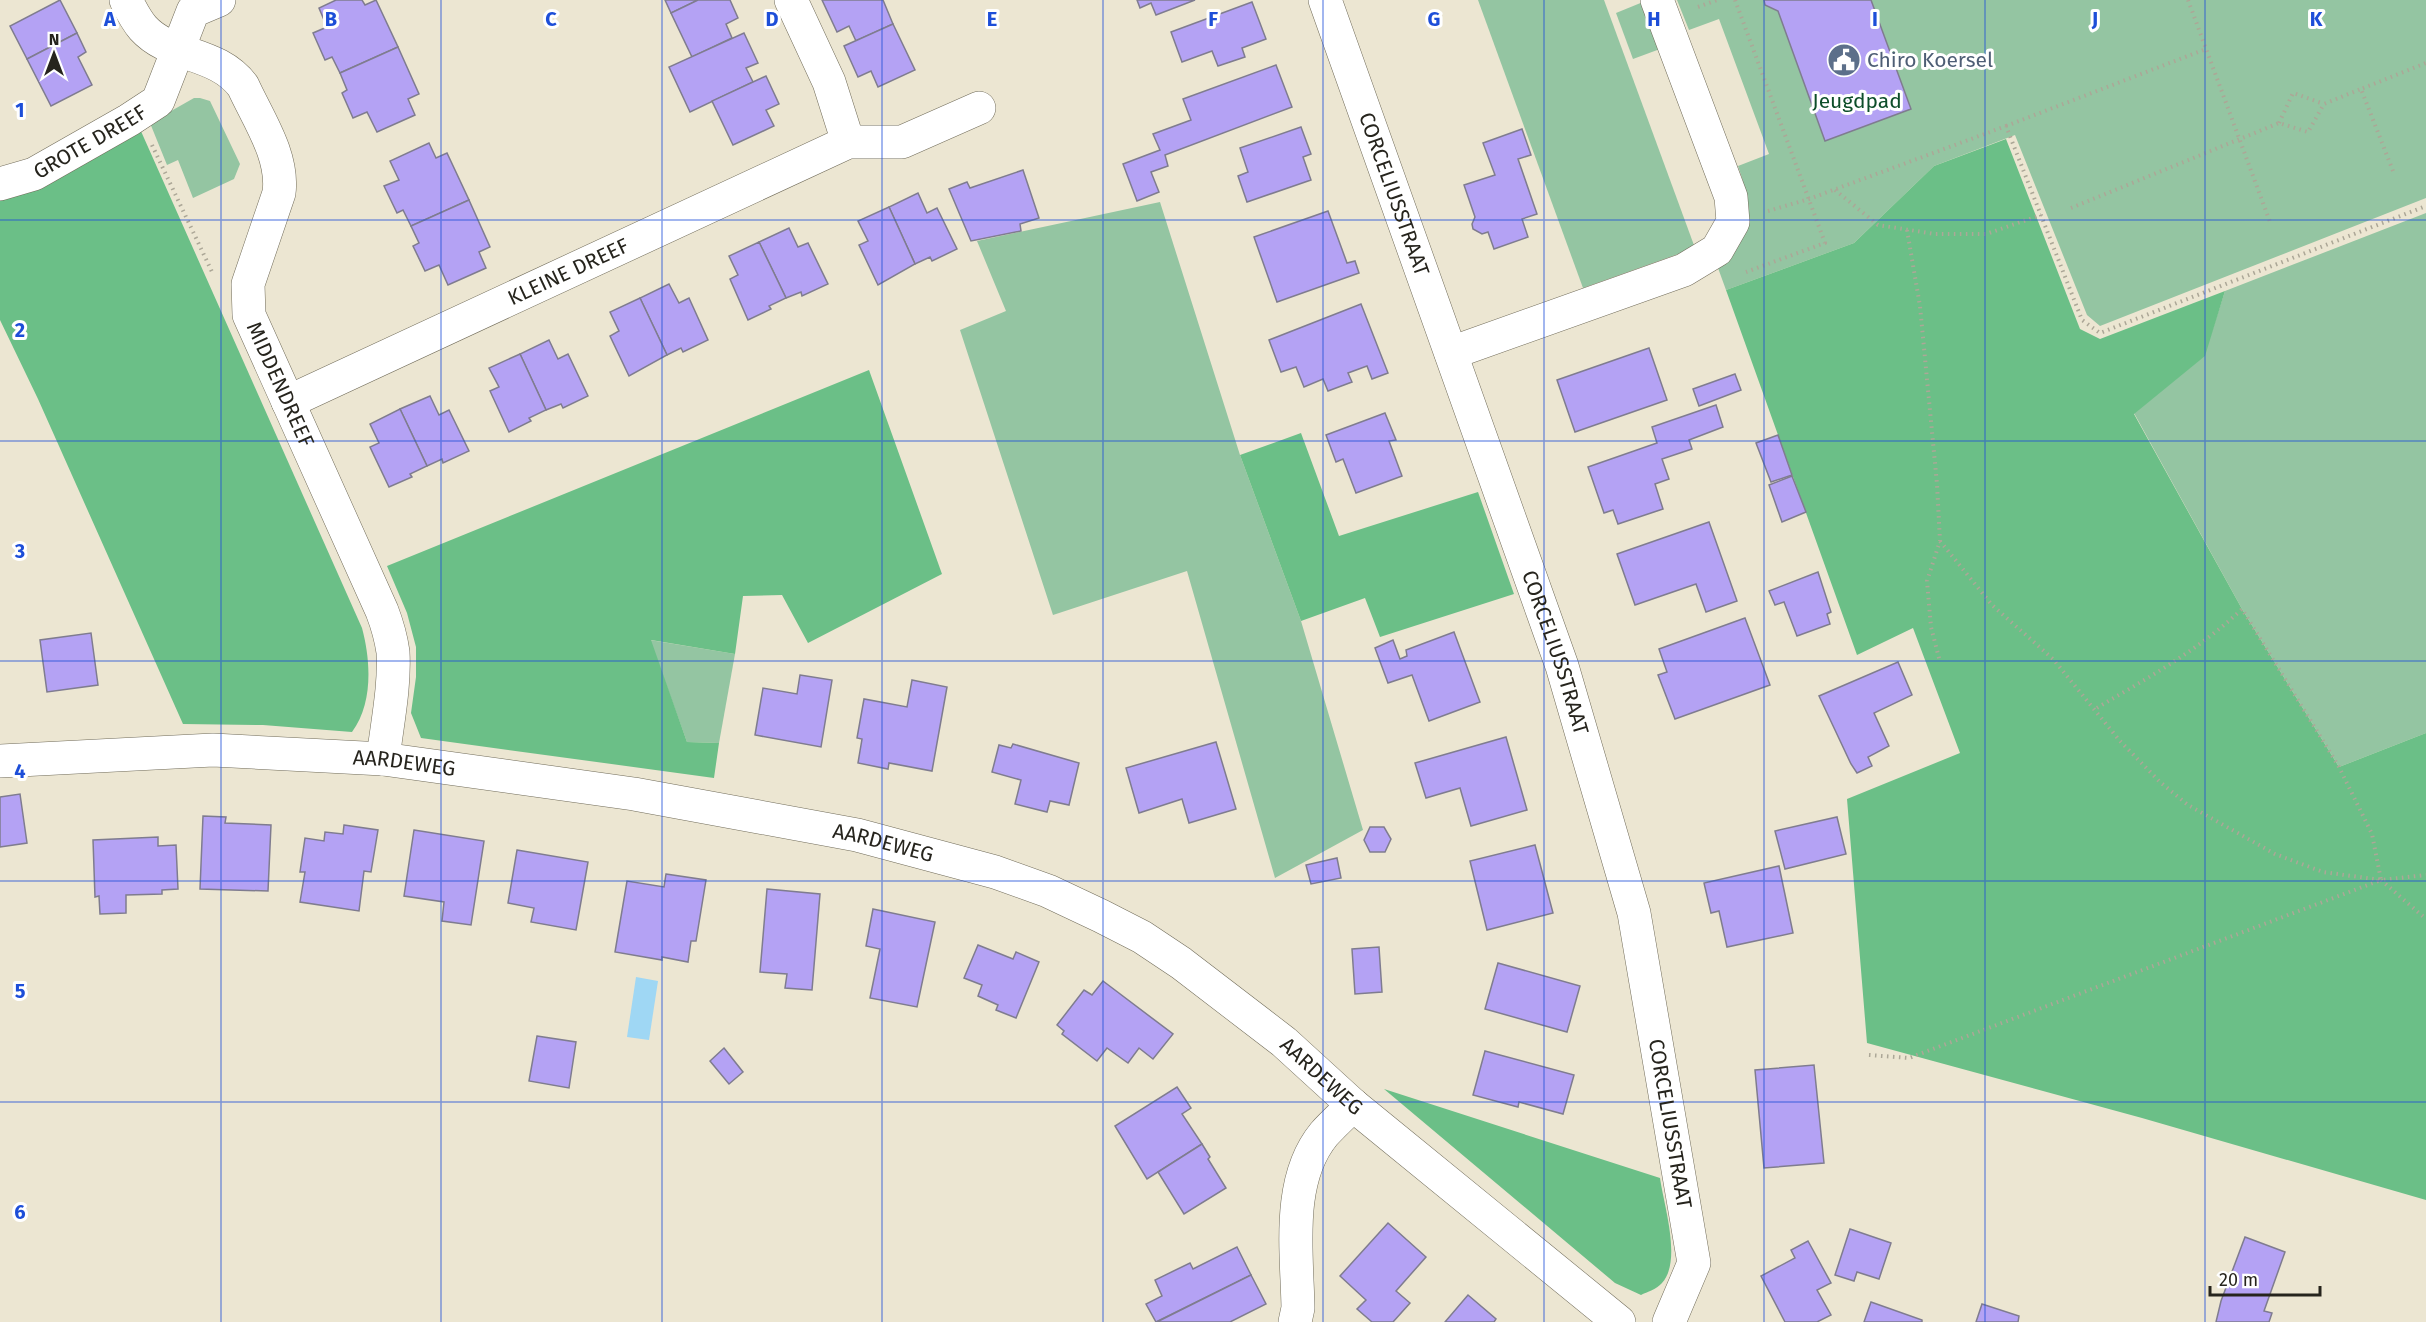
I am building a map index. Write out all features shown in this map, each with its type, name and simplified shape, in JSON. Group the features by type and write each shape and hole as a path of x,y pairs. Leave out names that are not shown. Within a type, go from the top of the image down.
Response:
{"street":[{"name":"MIDDENDREEF","path":"126,0 143,28 162,42 217,63 236,76 243,86 280,169 279,193 248,284 249,315 382,611 389,632 393,651 393,674 383,759"},
{"path":"177,48 193,11 219,0"},
{"path":"791,0 830,82 848,142"},
{"name":"CORCELIUSSTRAAT","path":"1325,0 1562,666 1634,913 1694,1263 1669,1322"},
{"path":"1451,353 1684,270 1717,250 1733,222 1731,197 1657,0"},
{"name":"GROTE DREEF","path":"0,184 34,174 138,115 158,101 177,48"},
{"name":"KLEINE DREEF","path":"288,402 848,142 902,142 980,108"},
{"name":"AARDEWEG","path":"0,761 213,750 383,759 634,795 857,836 995,872 1038,887 1142,937 1181,963 1284,1042 1353,1105 1618,1322"},
{"path":"1295,1322 1298,1308 1297,1193 1306,1165 1323,1135 1353,1105"}],"path":[{"path":"1735,0 1809,199"},
{"path":"2188,0 2270,222"},
{"path":"1733,222 1809,199 2206,49"},
{"path":"2071,208 2279,123 2308,132 2324,104 2426,63"},
{"path":"2361,89 2393,171"},
{"path":"2279,123 2293,93 2324,104"},
{"path":"138,115 226,301 249,315"},
{"path":"2006,126 2082,320 2100,333 2426,206"},
{"path":"1834,189 1878,225 1935,234 1986,234 2041,215"},
{"path":"1907,230 1924,342 1937,484 1940,541 1927,581 1931,627 1940,662"},
{"path":"1940,541 1992,605 2053,659 2120,741 2160,782 2188,806 2284,858 2323,872 2381,880 2426,875"},
{"path":"2095,710 2176,661 2225,625 2242,609 2339,767 2372,834 2381,880 2426,919"},
{"path":"1869,1055 1909,1058 2381,880"}],"green space":[{"path":"1478,0 1604,0 1695,248 1583,288"},
{"name":"Jeugdpad","path":"1677,0 2426,0 2426,198 2100,326 2087,315 2015,135 1934,166 1854,243 1726,290 1718,268 1745,205 1743,181 1738,166 1769,154 1719,19 1689,30"},
{"path":"1643,2 1660,49 1633,59 1616,13"},
{"path":"194,98 210,101 240,164 234,179 193,198 178,160 167,165 150,123"},
{"path":"140,129 362,628 367,654 367,695 364,709 352,732 263,725 183,724 38,399 0,320 0,198"},
{"path":"2006,139 2080,329 2100,339 2225,291 2205,356 2134,414 2242,609 2339,767 2426,733 2426,1200 2142,1118 1867,1043 1847,799 1960,753 1913,628 1857,655 1726,290 1854,243 1934,166"},
{"path":"1160,202 1240,455 1301,621 1363,830 1275,878 1187,571 1053,615 960,330 1006,311 977,241"},
{"path":"2426,213 2426,733 2339,767 2242,609 2134,413 2204,356 2225,291"},
{"path":"869,370 942,574 808,643 782,595 743,596 735,654 651,640 687,742 719,743 714,778 421,738 411,713 416,677 416,647 407,613 387,566"},
{"path":"1301,433 1339,536 1478,492 1514,594 1380,637 1365,598 1301,621 1240,455"},
{"path":"650,640 735,654 719,743 687,742"},
{"path":"1384,1089 1660,1178 1671,1247 1668,1273 1662,1283 1641,1295 1615,1283"}],"water":[{"path":"636,977 658,981 649,1040 627,1037"}],"building":[{"path":"60,0 77,33 27,59 10,26"},
{"path":"336,0 362,0 365,5 376,0 398,47 340,73 332,57 325,60 313,33 327,27 319,8"},
{"path":"665,0 698,0 671,13"},
{"path":"698,0 730,0 738,18 726,24 732,38 692,57 671,13"},
{"path":"822,0 883,0 893,24 856,41 849,26 837,32"},
{"path":"1137,0 1195,0 1156,15 1151,3 1140,8"},
{"name":"Chiro Koersel","path":"1764,0 1871,0 1911,109 1825,141 1778,11 1765,5"},
{"path":"1252,2 1266,39 1242,48 1245,57 1218,66 1212,51 1182,62 1171,32"},
{"path":"893,24 915,70 878,87 871,71 858,77 844,46"},
{"path":"77,33 86,52 78,57 92,85 51,106 27,59"},
{"path":"744,33 758,63 746,68 753,82 690,112 669,67"},
{"path":"398,47 419,94 408,99 415,115 377,132 367,112 353,118 342,93 347,90 340,73"},
{"path":"1276,65 1292,107 1165,155 1168,166 1151,172 1159,192 1137,201 1123,164 1160,150 1153,134 1191,120 1183,99"},
{"path":"766,76 779,104 766,110 774,126 733,145 712,101"},
{"path":"1301,127 1311,154 1303,157 1311,180 1247,202 1238,176 1248,172 1240,148"},
{"path":"1522,129 1531,155 1518,159 1537,214 1522,219 1528,237 1494,249 1488,232 1482,234 1473,229 1472,224 1475,217 1464,185 1495,175 1483,143"},
{"path":"429,143 436,158 447,153 469,200 411,226 403,210 397,213 384,186 399,180 390,161"},
{"path":"1023,170 1039,218 1020,224 1021,231 971,241 949,189 967,182 970,188"},
{"path":"918,193 927,213 937,208 957,249 932,261 930,257 915,264 889,207"},
{"path":"469,200 490,247 479,252 486,268 448,285 439,265 425,271 413,246 419,243 411,226"},
{"path":"889,207 915,264 878,285 859,245 868,241 858,221"},
{"path":"1328,211 1347,263 1355,261 1359,273 1277,302 1254,237"},
{"path":"789,228 798,247 808,243 828,284 802,296 801,292 786,298 759,242"},
{"path":"759,242 786,298 769,306 771,309 748,320 730,279 738,275 729,256"},
{"path":"669,284 679,303 689,298 708,340 683,352 681,348 667,355 640,298"},
{"path":"640,298 667,355 629,376 610,336 619,331 610,312"},
{"path":"1361,304 1388,373 1372,379 1367,366 1348,373 1352,382 1328,391 1323,379 1304,387 1296,367 1281,372 1269,340"},
{"path":"549,340 558,359 568,354 588,396 563,408 561,404 546,410 520,354"},
{"path":"1649,348 1667,400 1575,432 1557,380"},
{"path":"520,354 546,410 529,418 531,421 509,432 490,391 499,387 489,368"},
{"path":"1735,374 1741,390 1699,406 1693,389"},
{"path":"430,396 439,415 449,410 469,451 443,463 442,459 427,466 400,409"},
{"path":"1716,405 1723,427 1689,440 1692,449 1662,459 1669,479 1655,484 1663,509 1618,524 1613,510 1604,513 1588,467 1657,443 1652,427"},
{"path":"400,409 427,466 410,474 412,477 389,487 370,447 379,443 370,424"},
{"path":"1385,413 1396,440 1389,441 1402,476 1356,493 1343,459 1336,462 1326,435"},
{"path":"1778,435 1792,475 1771,482 1756,443"},
{"path":"1792,476 1806,512 1782,522 1769,485"},
{"path":"1709,522 1737,601 1706,612 1696,584 1635,605 1617,554"},
{"path":"1818,572 1831,612 1827,614 1830,624 1797,636 1784,602 1775,605 1769,591"},
{"path":"1745,618 1770,685 1675,719 1658,675 1667,672 1659,649"},
{"path":"1454,632 1480,702 1429,721 1412,675 1388,683 1375,648 1393,640 1400,659 1407,656 1406,650"},
{"path":"91,633 98,685 47,692 40,640"},
{"path":"1898,662 1912,695 1874,713 1889,746 1868,757 1872,766 1857,773 1819,696"},
{"path":"800,675 832,680 821,747 755,735 763,688 797,694"},
{"path":"912,680 947,687 932,771 889,763 888,769 858,763 862,739 857,738 864,699 907,707"},
{"path":"1506,737 1527,810 1471,826 1460,788 1426,798 1415,763"},
{"path":"1216,742 1236,809 1189,823 1182,799 1139,813 1126,768"},
{"path":"1013,744 1079,763 1069,805 1050,801 1047,812 1015,804 1021,780 992,772 999,745 1011,748"},
{"path":"20,794 27,843 0,847 0,797"},
{"path":"203,816 226,817 225,823 271,825 268,891 200,889"},
{"path":"1837,817 1846,854 1785,869 1775,831"},
{"path":"344,825 378,830 371,872 364,871 359,911 300,902 305,872 300,872 305,838 324,841 325,832 343,834"},
{"path":"1370,827 1384,827 1391,839 1385,852 1370,852 1364,840"},
{"path":"414,830 484,841 471,925 442,921 444,902 404,896"},
{"path":"158,837 158,846 176,845 178,889 162,890 162,894 126,895 126,913 100,914 99,896 95,897 93,840"},
{"path":"1535,845 1553,913 1487,930 1470,861"},
{"path":"517,850 588,862 576,930 531,922 534,908 508,903"},
{"path":"1337,858 1341,878 1311,884 1306,865"},
{"path":"1779,866 1793,933 1727,947 1719,911 1711,913 1704,883"},
{"path":"666,874 706,880 696,941 691,941 688,962 615,952 627,881 664,887"},
{"path":"767,889 820,894 812,990 785,988 787,974 760,972"},
{"path":"873,909 935,922 917,1007 870,998 880,949 866,946"},
{"path":"978,945 1013,959 1016,952 1039,962 1016,1018 996,1010 998,1005 978,996 982,985 964,978"},
{"path":"1379,947 1382,992 1355,994 1352,949"},
{"path":"1498,963 1580,986 1567,1032 1485,1009"},
{"path":"1103,981 1173,1034 1153,1059 1139,1048 1128,1063 1107,1048 1097,1061 1062,1034 1064,1031 1057,1025 1084,990 1092,995"},
{"path":"537,1036 576,1042 569,1088 529,1081"},
{"path":"724,1048 743,1072 729,1084 710,1061"},
{"path":"1485,1051 1574,1075 1563,1114 1519,1102 1518,1107 1473,1095"},
{"path":"1814,1065 1824,1163 1764,1168 1755,1070"},
{"path":"1177,1087 1191,1108 1182,1114 1202,1144 1147,1179 1115,1126"},
{"path":"1202,1144 1210,1157 1208,1159 1226,1188 1184,1214 1158,1172"},
{"path":"1388,1223 1426,1257 1396,1291 1410,1303 1393,1322 1372,1322 1357,1309 1366,1300 1340,1276"},
{"path":"1850,1229 1891,1243 1879,1279 1857,1272 1854,1281 1835,1275"},
{"path":"2245,1237 2285,1252 2264,1311 2272,1313 2269,1322 2216,1322 2221,1301"},
{"path":"1808,1241 1831,1283 1817,1290 1831,1315 1817,1322 1785,1322 1761,1276 1795,1258 1791,1250"},
{"path":"1237,1247 1251,1275 1156,1322 1146,1304 1162,1296 1155,1280 1190,1263 1193,1269"},
{"path":"1251,1275 1266,1304 1230,1322 1157,1322"},
{"path":"1468,1295 1496,1319 1494,1322 1445,1322"},
{"path":"1871,1302 1922,1320 1922,1322 1864,1322"},
{"path":"1982,1304 2019,1316 2018,1322 1976,1322"}],"place":[{"name":"Chiro Koersel","path":"1844,60"}]}
